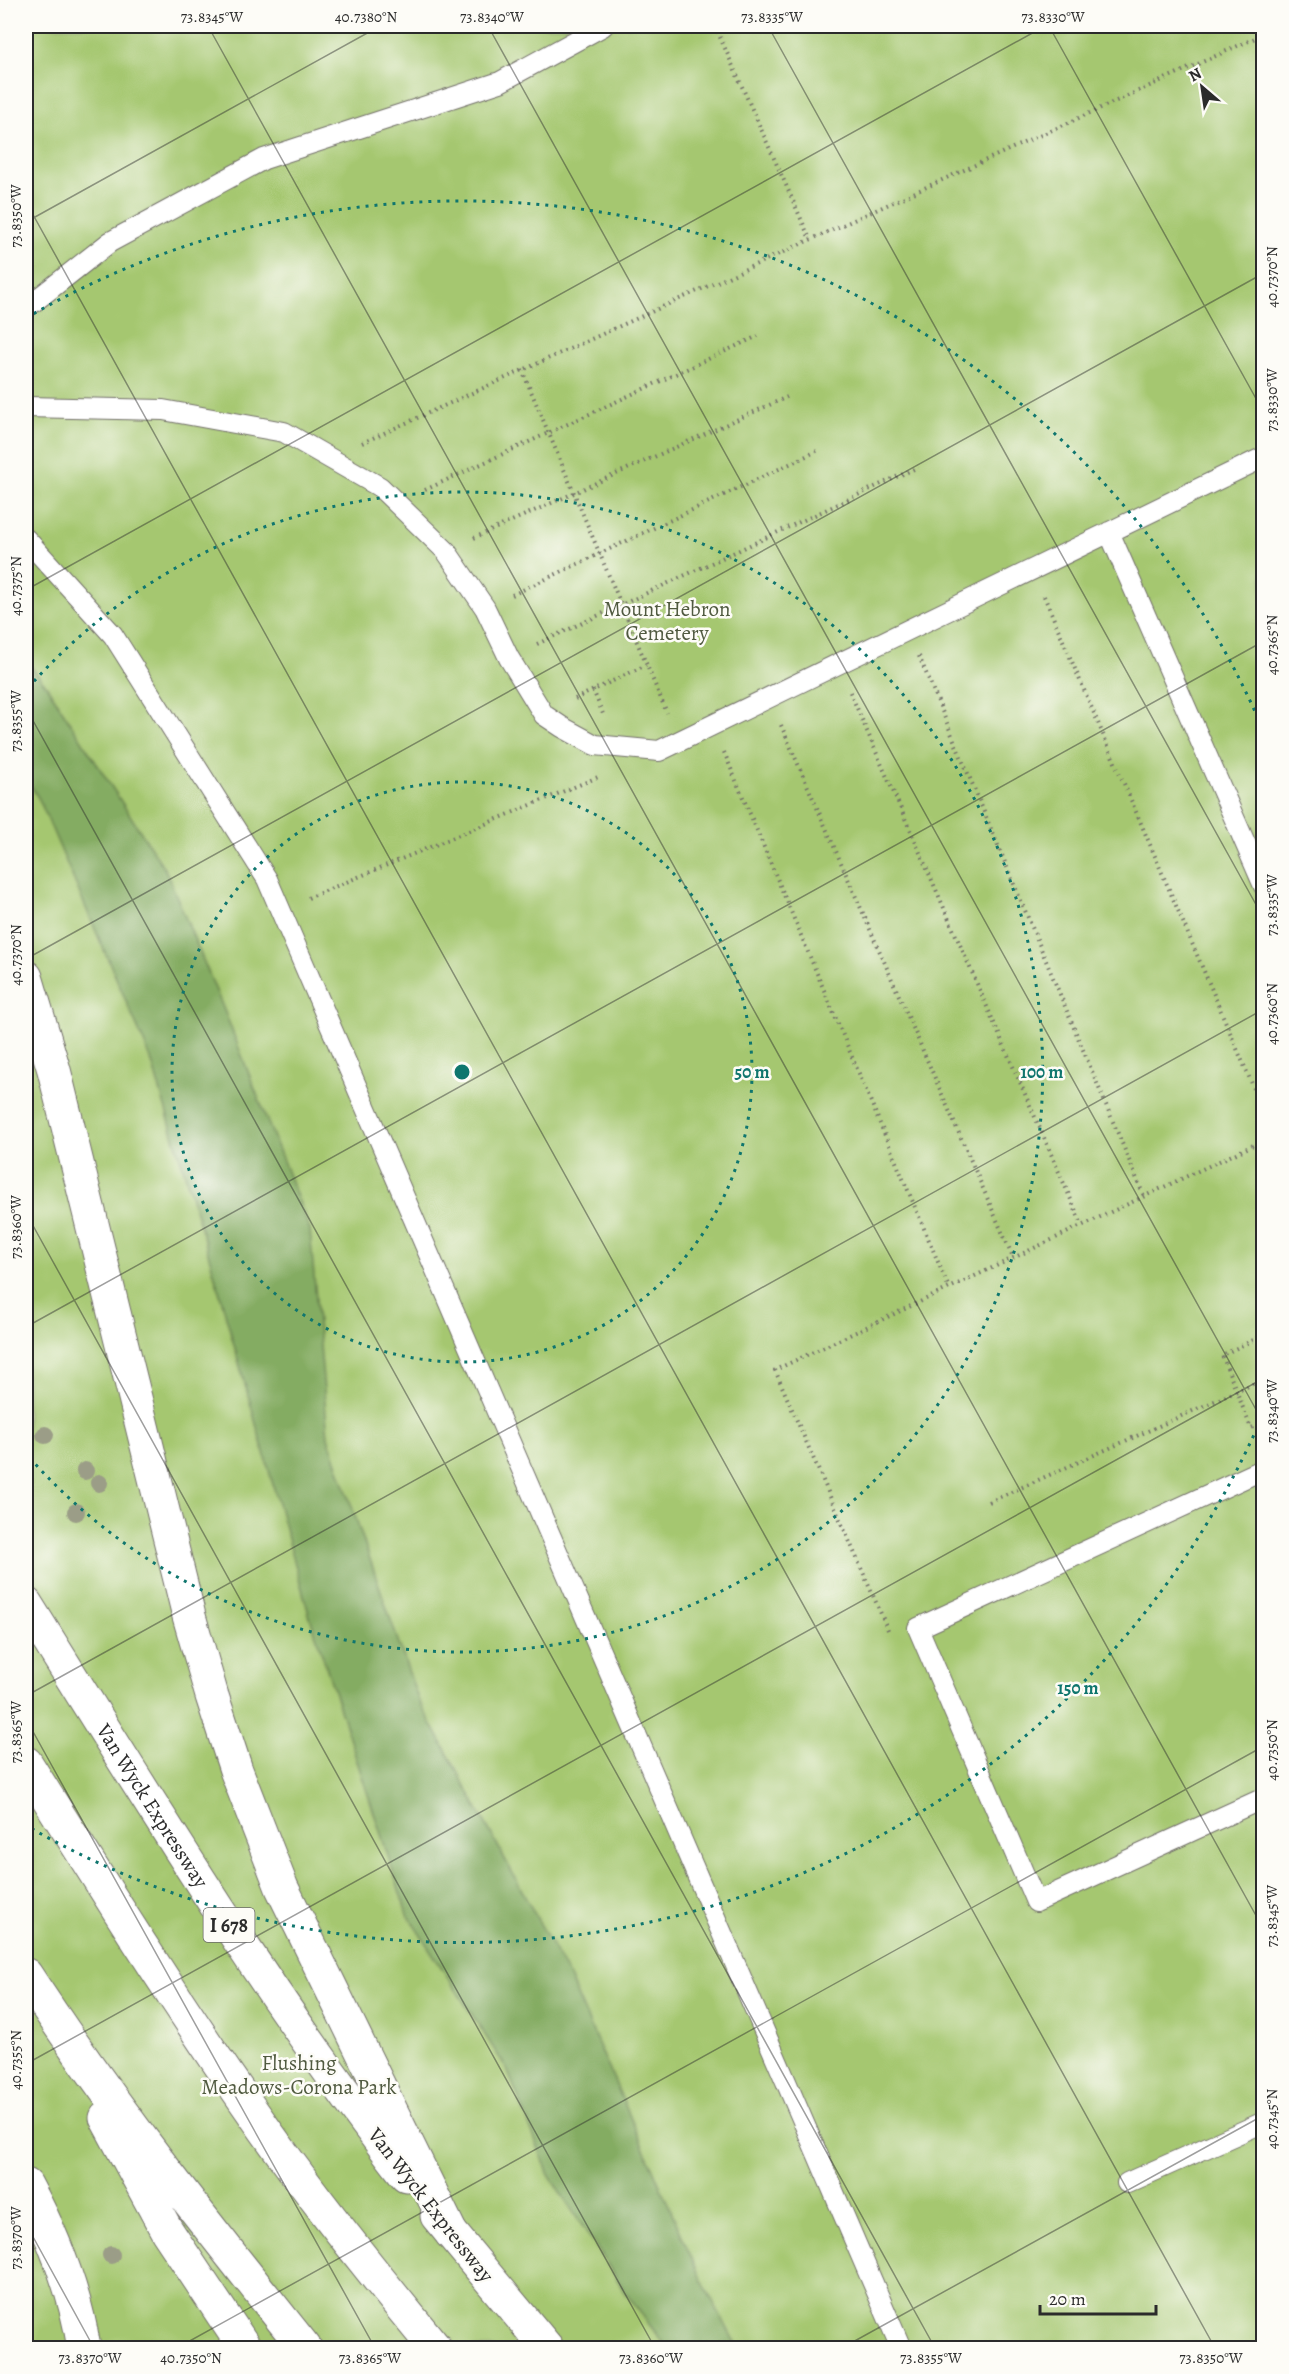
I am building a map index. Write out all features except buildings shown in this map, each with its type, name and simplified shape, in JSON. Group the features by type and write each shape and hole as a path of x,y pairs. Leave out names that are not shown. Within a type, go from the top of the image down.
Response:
{"main road":[{"path":"26,977 54,1070 189,1616 233,1759 282,1888 451,2233"},
{"name":"Van Wyck Expressway","path":"26,1605 202,1883 324,2067 451,2233 547,2349"},
{"path":"26,1763 130,1929 254,2116 435,2349"},
{"path":"26,1975 54,2018 178,2187 305,2349"},
{"path":"54,2018 167,2231 245,2349"},
{"path":"26,2185 59,2253 73,2295 84,2349"}],"lane":[{"path":"26,308 110,242 264,159 500,82 603,26"},
{"path":"26,407 163,410 284,432 380,487 446,550 485,608 509,658 544,715 595,745 659,751 1263,457"},
{"path":"1109,532 1263,886"},
{"path":"26,539 113,634 267,879 901,2349"},
{"path":"1263,1469 918,1628 1036,1902 1263,1798"},
{"path":"1127,2183 1263,2122"}],"path":[{"path":"715,26 810,239"},
{"path":"329,458 1263,34"},
{"path":"397,503 758,336"},
{"path":"522,370 679,742"},
{"path":"446,550 787,396"},
{"path":"485,608 817,451"},
{"path":"509,658 918,466"},
{"path":"1032,569 1263,1112"},
{"path":"908,630 1144,1196"},
{"path":"838,664 1082,1225"},
{"path":"544,715 647,665"},
{"path":"769,698 1013,1257"},
{"path":"712,725 949,1288"},
{"path":"280,910 605,774"},
{"path":"918,1628 893,1642 775,1370 1263,1140"},
{"path":"1263,1335 1221,1355 1251,1428 1263,1423"},
{"path":"989,1502 1263,1379"}],"green space":[{"name":"Mount Hebron Cemetery","path":"26,26 1263,26 1263,2348 26,2348"},
{"path":"26,661 46,685 166,871 224,1010 310,1230 328,1437 418,1699 568,1975 701,2279 738,2348 667,2348 630,2299 549,2175 507,2069 407,1914 309,1614 214,1273 151,1059 39,799 26,778"}],"park label":[{"name":"Flushing Meadows-Corona Park","path":"299,2075"}]}
